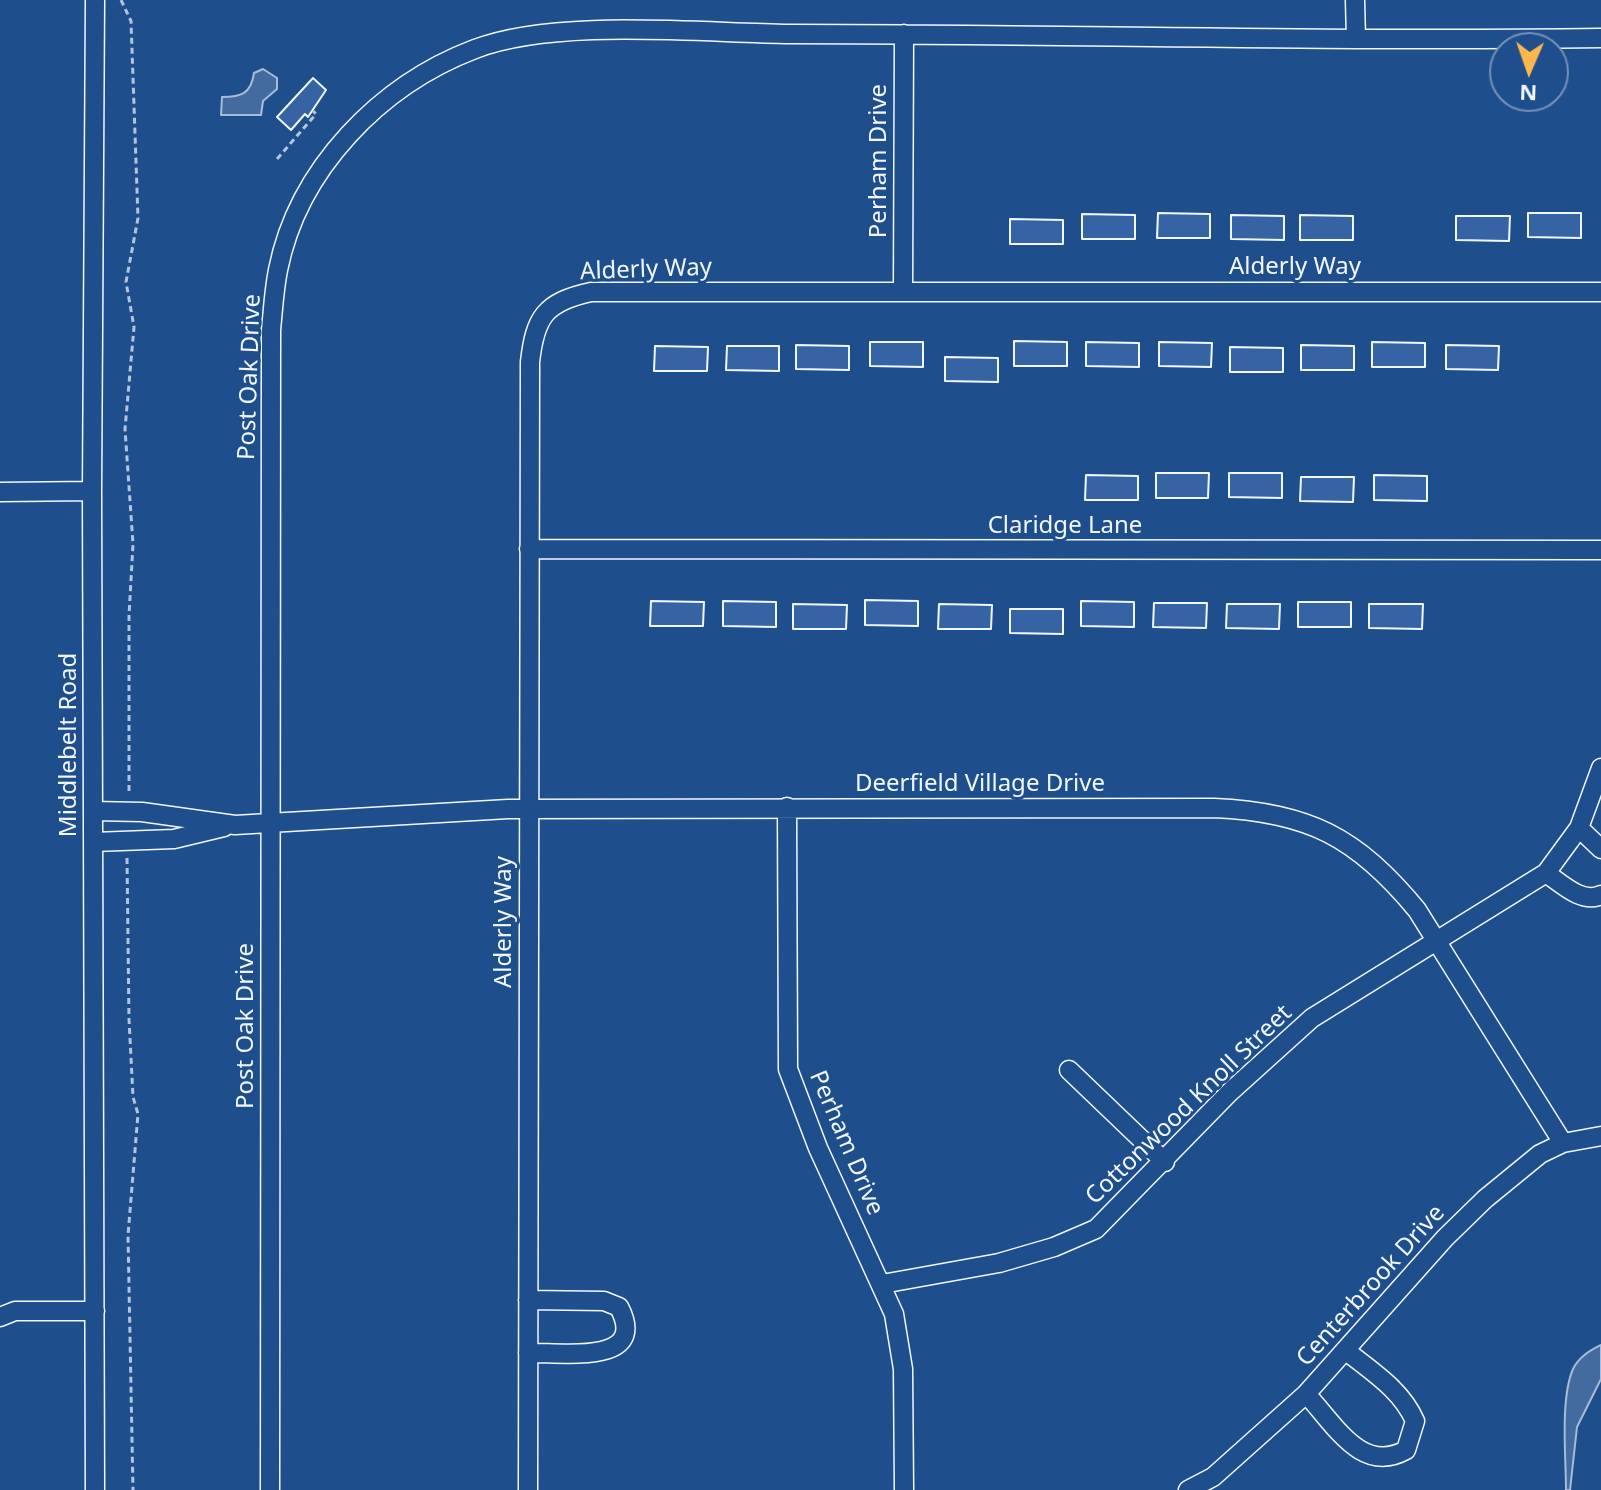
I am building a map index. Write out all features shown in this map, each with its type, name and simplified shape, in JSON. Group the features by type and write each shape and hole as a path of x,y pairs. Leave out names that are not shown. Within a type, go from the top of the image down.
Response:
{"street":[{"name":"Middlebelt Road","path":"95,0 92,491 95,1490"},
{"path":"1355,0 1356,39"},
{"name":"Post Oak Drive","path":"270,1490 271,330 278,268 303,200 331,157 364,118 394,91 473,50 498,42 580,32 1356,39 1601,38"},
{"name":"Perham Drive","path":"903,290 904,34"},
{"name":"Alderly Way","path":"528,1490 530,362 533,335 540,319 554,304 591,292 1601,292"},
{"path":"0,492 92,491"},
{"name":"Claridge Lane","path":"529,549 1601,550"},
{"name":"Cottonwood Knoll Street","path":"882,1284 999,1263 1054,1247 1096,1229 1165,1162 1230,1092 1312,1018 1438,943 1546,873 1579,828 1601,768"},
{"name":"Perham Drive","path":"787,807 788,1069 818,1148 894,1314 903,1369 904,1490"},
{"name":"Deerfield Village Drive","path":"93,811 235,825 528,809 1214,808 1288,816 1357,848 1391,878 1438,943 1563,1143"},
{"name":"Deerfield Village Drive","path":"94,842 174,839 235,825"},
{"path":"1579,828 1601,849"},
{"path":"1546,873 1581,896 1593,899 1601,895"},
{"path":"1069,1070 1165,1162"},
{"name":"Centerbrook Drive","path":"1188,1490 1213,1477 1306,1394 1445,1238 1485,1199 1540,1154 1563,1143 1601,1136"},
{"path":"528,1300 604,1301 619,1307 625,1320 626,1334 618,1345 607,1351 528,1353"},
{"path":"0,1317 15,1311 95,1311"},
{"path":"1306,1394 1362,1454 1377,1459 1392,1458 1406,1450 1415,1421 1408,1406 1393,1389 1345,1350"}],"path":[{"path":"121,0 131,21 138,218 126,282 134,327 125,429 133,538 127,812"},
{"path":"277,159 316,114 313,111"},
{"path":"127,841 129,1019 133,1097 138,1114 128,1235 133,1490"}],"water":[{"path":"263,69 277,78 277,89 263,101 261,115 221,115 222,97 244,93 254,73"},
{"path":"1601,1345 1601,1379 1577,1427 1570,1490 1566,1490 1565,1412 1569,1381 1578,1361"}],"building":[{"path":"313,78 326,90 308,117 305,114 291,130 277,117"},
{"path":"1158,213 1210,214 1210,238 1157,238"},
{"path":"1528,213 1581,213 1581,238 1528,237"},
{"path":"1082,214 1135,215 1135,239 1082,239"},
{"path":"1231,215 1284,216 1284,240 1231,239"},
{"path":"1300,215 1353,216 1353,240 1300,240"},
{"path":"1456,216 1510,216 1509,241 1456,240"},
{"path":"1010,219 1063,220 1063,244 1010,244"},
{"path":"1014,341 1067,342 1067,366 1014,366"},
{"path":"870,342 923,342 923,367 870,366"},
{"path":"1086,342 1139,343 1139,367 1086,366"},
{"path":"1159,342 1212,343 1211,367 1159,366"},
{"path":"1372,342 1425,343 1425,367 1372,367"},
{"path":"796,345 849,346 849,370 796,369"},
{"path":"1301,345 1354,346 1354,370 1301,370"},
{"path":"1446,345 1499,346 1498,370 1446,369"},
{"path":"655,346 708,347 707,371 654,371"},
{"path":"727,346 779,346 779,371 726,370"},
{"path":"1230,347 1283,348 1283,372 1230,372"},
{"path":"945,357 998,358 998,382 945,381"},
{"path":"1156,473 1209,473 1208,498 1156,498"},
{"path":"1229,473 1282,473 1282,498 1229,497"},
{"path":"1086,475 1138,476 1138,500 1085,500"},
{"path":"1374,475 1427,476 1427,501 1374,500"},
{"path":"1301,477 1354,477 1353,502 1300,501"},
{"path":"865,600 918,601 918,626 865,625"},
{"path":"651,601 704,602 703,626 650,626"},
{"path":"723,601 776,602 776,627 723,626"},
{"path":"1081,601 1134,602 1134,627 1081,626"},
{"path":"1298,602 1351,602 1351,627 1298,627"},
{"path":"1154,603 1207,603 1206,628 1153,627"},
{"path":"793,604 847,605 846,629 793,629"},
{"path":"939,604 992,605 991,629 938,629"},
{"path":"1227,604 1280,604 1279,629 1226,628"},
{"path":"1369,604 1423,604 1422,629 1369,628"},
{"path":"1010,609 1063,609 1063,634 1010,633"}]}
